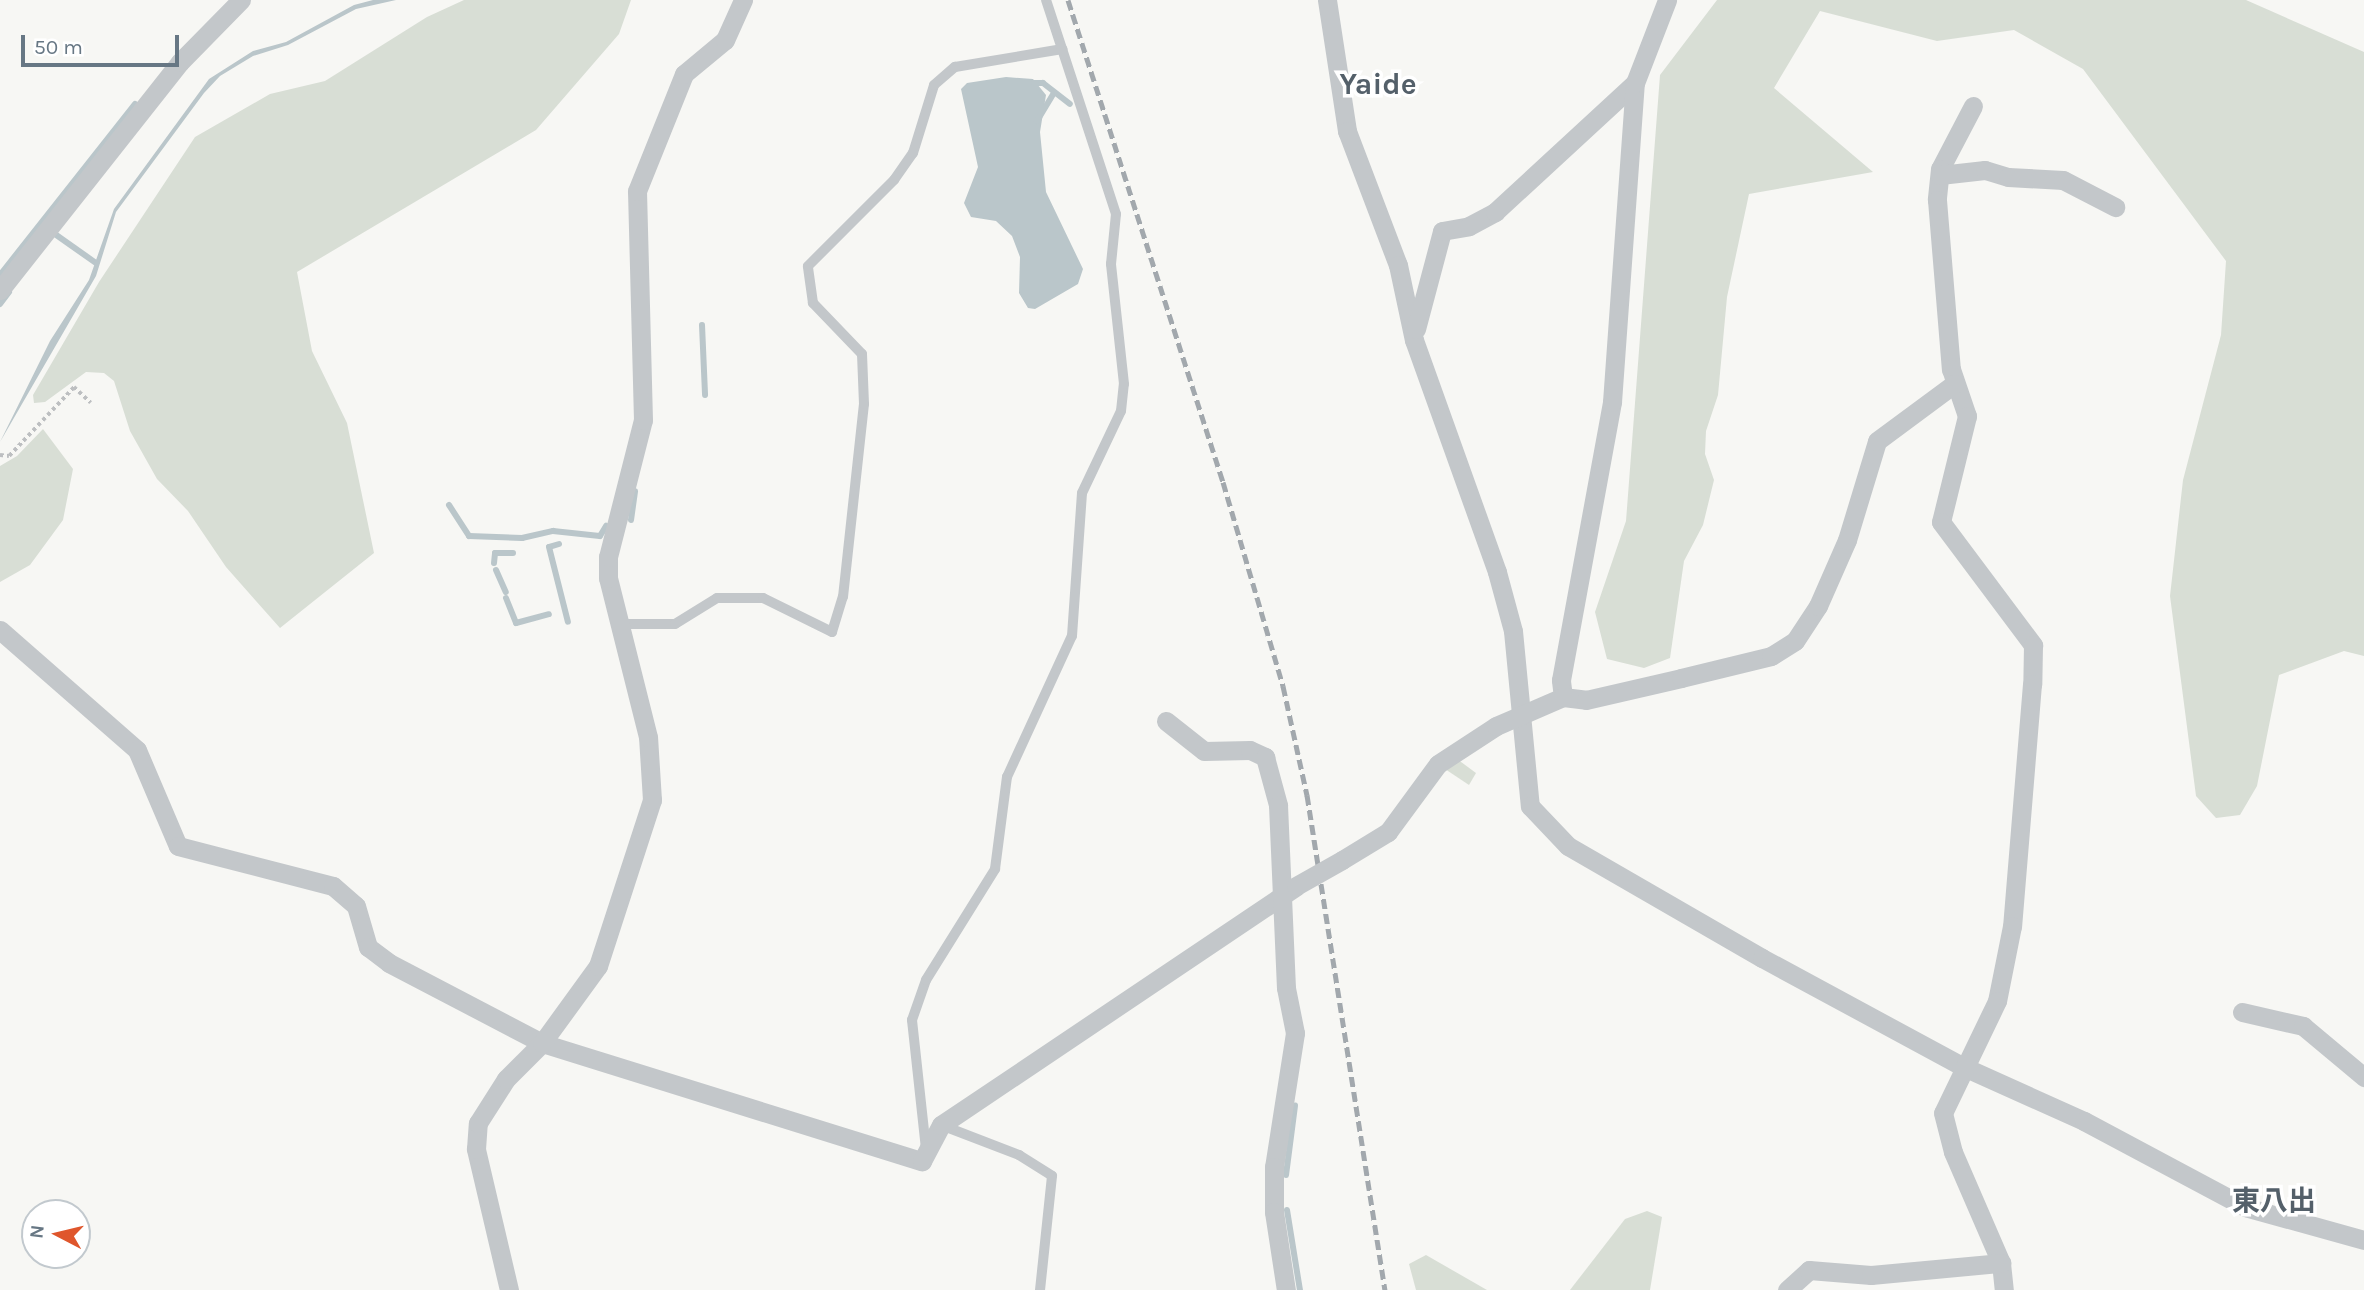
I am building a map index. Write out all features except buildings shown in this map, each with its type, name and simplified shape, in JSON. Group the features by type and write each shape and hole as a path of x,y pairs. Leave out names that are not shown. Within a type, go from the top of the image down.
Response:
{"street":[{"path":"0,290 180,62 241,0"},
{"path":"509,1290 476,1149 478,1123 506,1079 542,1043 598,966 652,800 648,737 610,594 608,557 643,421 637,191 684,74 725,40 743,0"},
{"path":"1327,0 1346,131 1398,265 1413,340 1497,572 1513,631 1530,806 1568,846 1762,958 1964,1067 2084,1121 2245,1207 2364,1240"},
{"path":"1563,696 1561,680 1612,402 1634,83 1667,0"},
{"path":"1413,340 1442,231 1469,226 1495,212 1544,171 1634,83"},
{"path":"1973,106 1940,175 1941,261 1954,384 1967,416 1941,523 2032,645 2012,926 1997,1001 1943,1113 1954,1152 2001,1263 2004,1290"},
{"path":"1940,175 1985,170 2008,177 2063,180 2115,207"},
{"path":"0,630 137,750 178,846 340,890 356,906 368,947 389,963 542,1043 922,1161 941,1125 1290,889 1388,832 1448,755 1521,715 1563,696 1586,700 1681,678 1771,656 1795,641 1818,606 1847,541 1877,441 1954,384"},
{"path":"1166,721 1204,751 1250,750 1265,758 1278,805 1290,889 1286,988 1295,1033 1274,1178 1286,1290"},
{"path":"2242,1012 2304,1026 2364,1077"},
{"path":"1787,1290 1809,1270 1871,1275 2001,1263"}],"lane":[{"path":"926,1153 912,1020 926,979 995,869 1007,777 1072,636 1082,493 1121,411 1125,384 1111,264 1116,214 1046,0"},
{"path":"619,624 675,624 718,598 763,598 832,632 843,597 864,404 862,354 813,303 808,266 894,180 913,153 934,85 955,67 1062,49"},
{"path":"941,1125 1018,1155 1052,1176 1040,1290"}],"path":[{"path":"0,455 9,456 74,387 91,403"}],"shaded area":[{"path":"373,0 396,0 356,9 288,45 253,56 220,76 204,93 116,212 96,276 0,442 50,341 89,280 114,209 209,79 253,51 286,42 354,5"},
{"path":"464,0 631,0 619,34 536,130 297,272 312,351 347,423 374,553 280,628 226,567 188,511 157,479 130,431 114,381 104,373 86,372 45,402 34,403 33,395 99,282 195,137 270,94 325,81 427,17"},
{"path":"1717,0 2246,0 2364,52 2364,656 2344,651 2279,675 2257,786 2240,815 2216,818 2196,796 2170,596 2183,480 2221,335 2226,261 2083,69 2014,30 1937,41 1820,11 1774,88 1873,172 1749,194 1727,297 1718,395 1706,431 1705,454 1714,480 1703,525 1684,561 1670,658 1644,668 1607,659 1595,612 1626,521 1660,75"},
{"path":"1006,77 1033,79 1046,95 1040,132 1046,192 1083,269 1078,284 1035,309 1028,308 1019,293 1020,257 1012,236 996,221 971,217 964,203 978,167 961,89 967,83"},
{"path":"43,429 73,469 63,520 30,565 0,582 0,466 17,456"},
{"path":"1457,759 1476,773 1469,785 1445,769"},
{"path":"1647,1211 1662,1217 1650,1290 1570,1290 1625,1219"},
{"path":"1426,1255 1487,1290 1416,1290 1409,1264"}],"waterway":[{"path":"1034,83 1043,83 1070,104"},
{"path":"1037,121 1054,93"},
{"path":"0,275 135,104"},
{"path":"52,232 96,263"},
{"path":"0,304 9,292"},
{"path":"702,325 705,395"},
{"path":"631,520 635,491"},
{"path":"449,505 469,536 522,538 553,531 600,536 606,526"},
{"path":"559,544 549,547 568,622"},
{"path":"494,563 495,553 513,553"},
{"path":"496,570 506,592"},
{"path":"506,598 516,623 549,614"},
{"path":"1286,1175 1295,1106"},
{"path":"1287,1210 1300,1290"}],"railway":[{"path":"1068,0 1223,482 1283,686 1307,795 1385,1290"}],"district":[{"name":"Yaide","path":"1378,84"},
{"name":"東八出","path":"2274,1201"}]}
